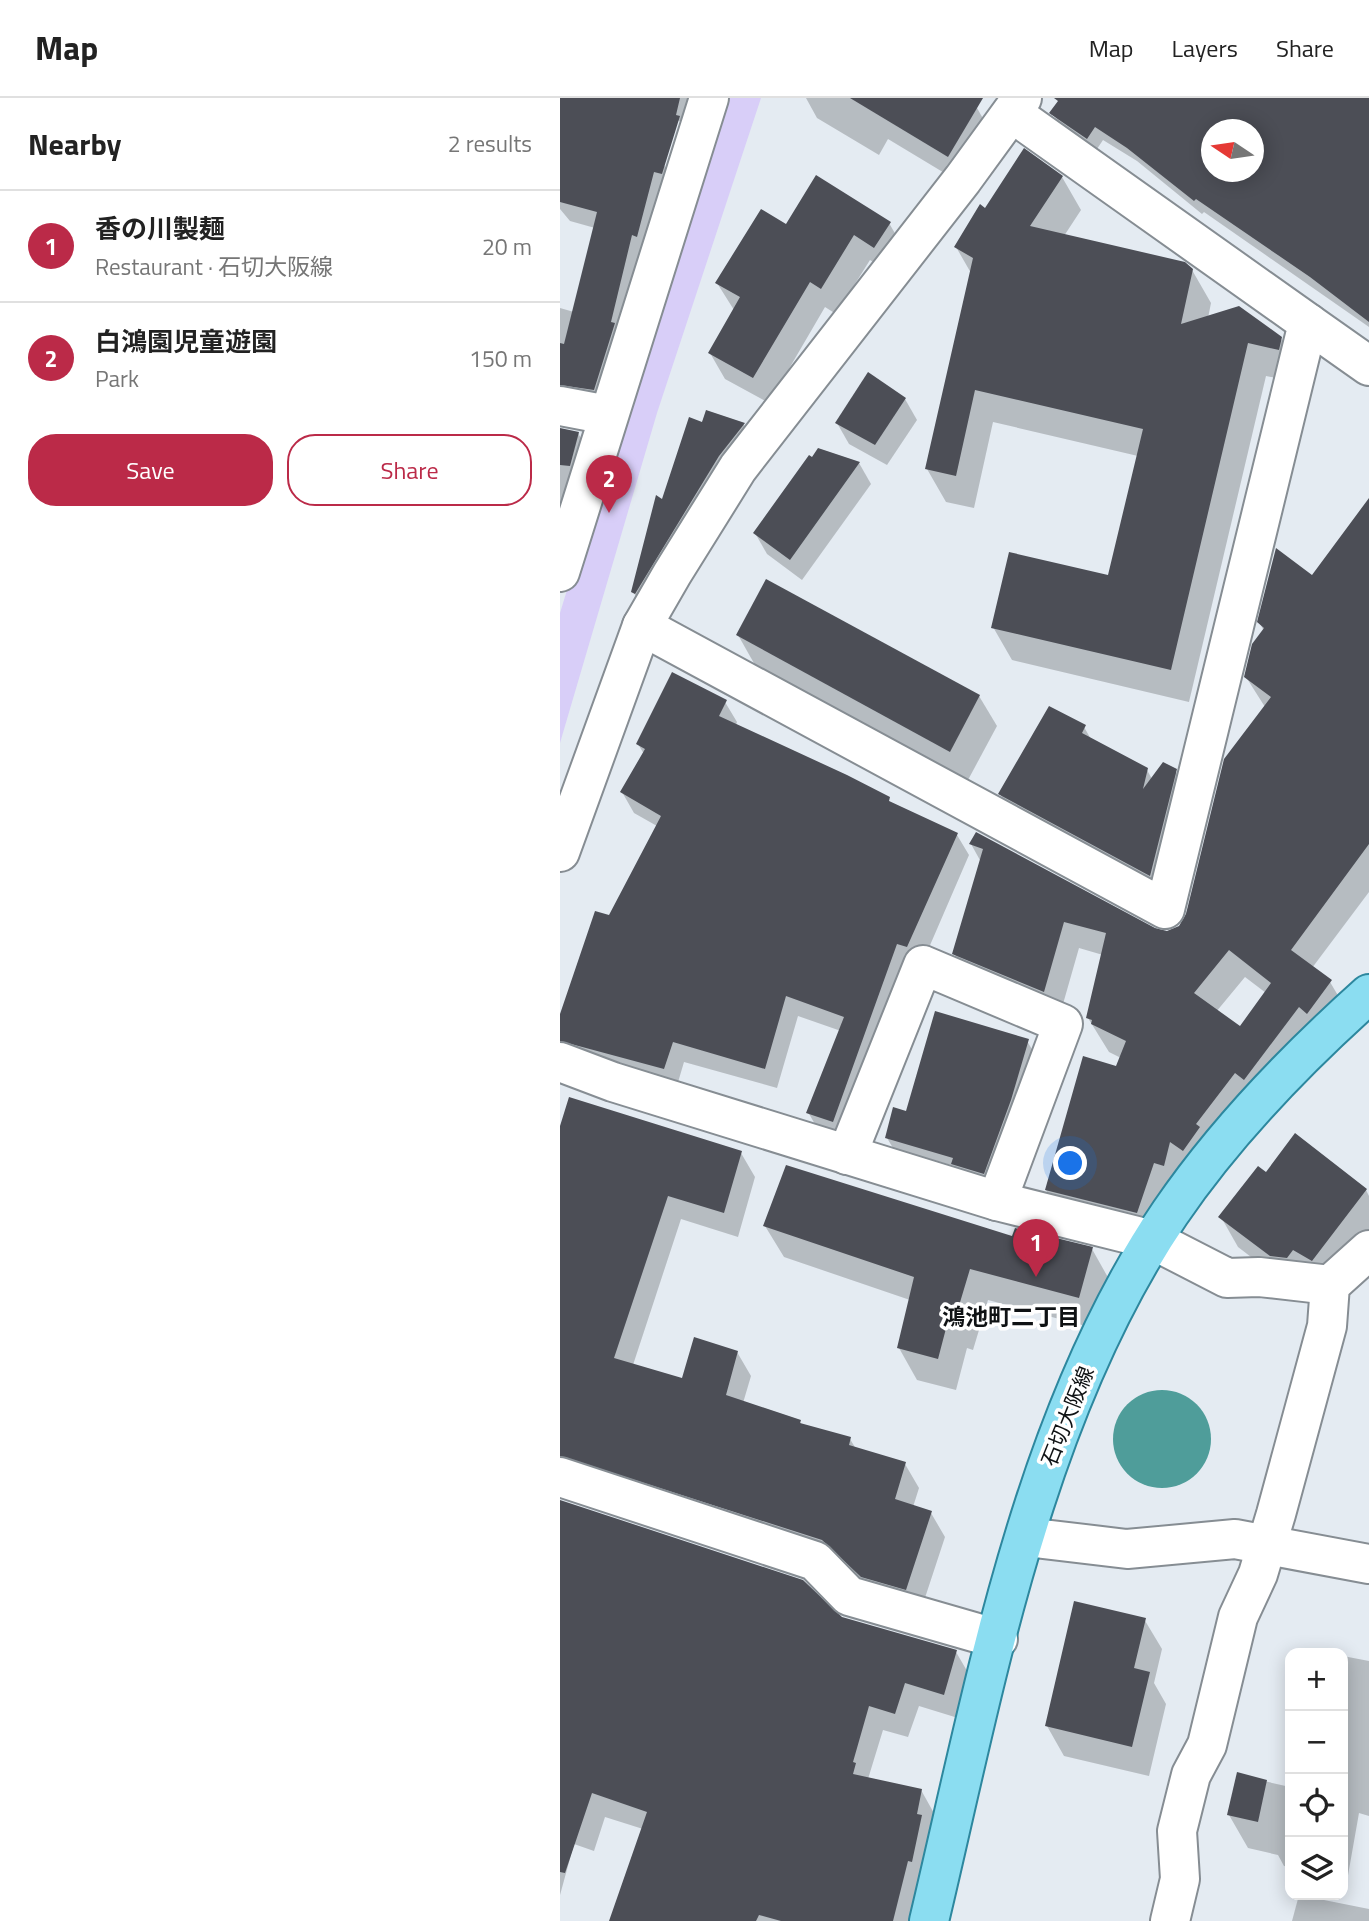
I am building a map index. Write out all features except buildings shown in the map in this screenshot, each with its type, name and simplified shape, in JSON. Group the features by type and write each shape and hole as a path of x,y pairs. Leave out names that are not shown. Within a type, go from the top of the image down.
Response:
{"main road":[{"name":"石切大阪線","path":"929,1921 998,1639 1051,1450 1094,1350 1153,1240 1192,1183 1253,1107 1369,994"}],"street":[{"path":"560,572 709,98"},
{"path":"560,852 642,625 738,467 1017,102 1308,323 1369,366"},
{"path":"642,625 1165,909 1308,323"},
{"path":"560,406 608,415"},
{"path":"847,1154 923,965 1063,1024 997,1201"},
{"path":"560,1062 613,1082 997,1201 1153,1240 1227,1278 1259,1277 1329,1285"},
{"path":"1170,1921 1180,1879 1177,1831 1191,1774 1207,1745 1238,1617 1258,1574 1267,1543 1327,1326 1329,1285 1369,1250"},
{"path":"560,1477 815,1561 849,1596 998,1639"},
{"path":"1026,1537 1128,1549 1235,1539 1369,1564"}],"shaded area":[{"path":"717,98 761,98 657,413 560,743 560,613"},
{"path":"1152,1390 1172,1390 1197,1404 1208,1420 1211,1439 1208,1458 1197,1474 1172,1488 1152,1488 1135,1480 1121,1466 1113,1449 1113,1429 1121,1412 1135,1398"}],"place":[{"name":"白鴻園児童遊園","path":"609,513"},
{"name":"香の川製麺","path":"1036,1277"}],"district":[{"name":"鴻池町二丁目","path":"1011,1316"}]}
